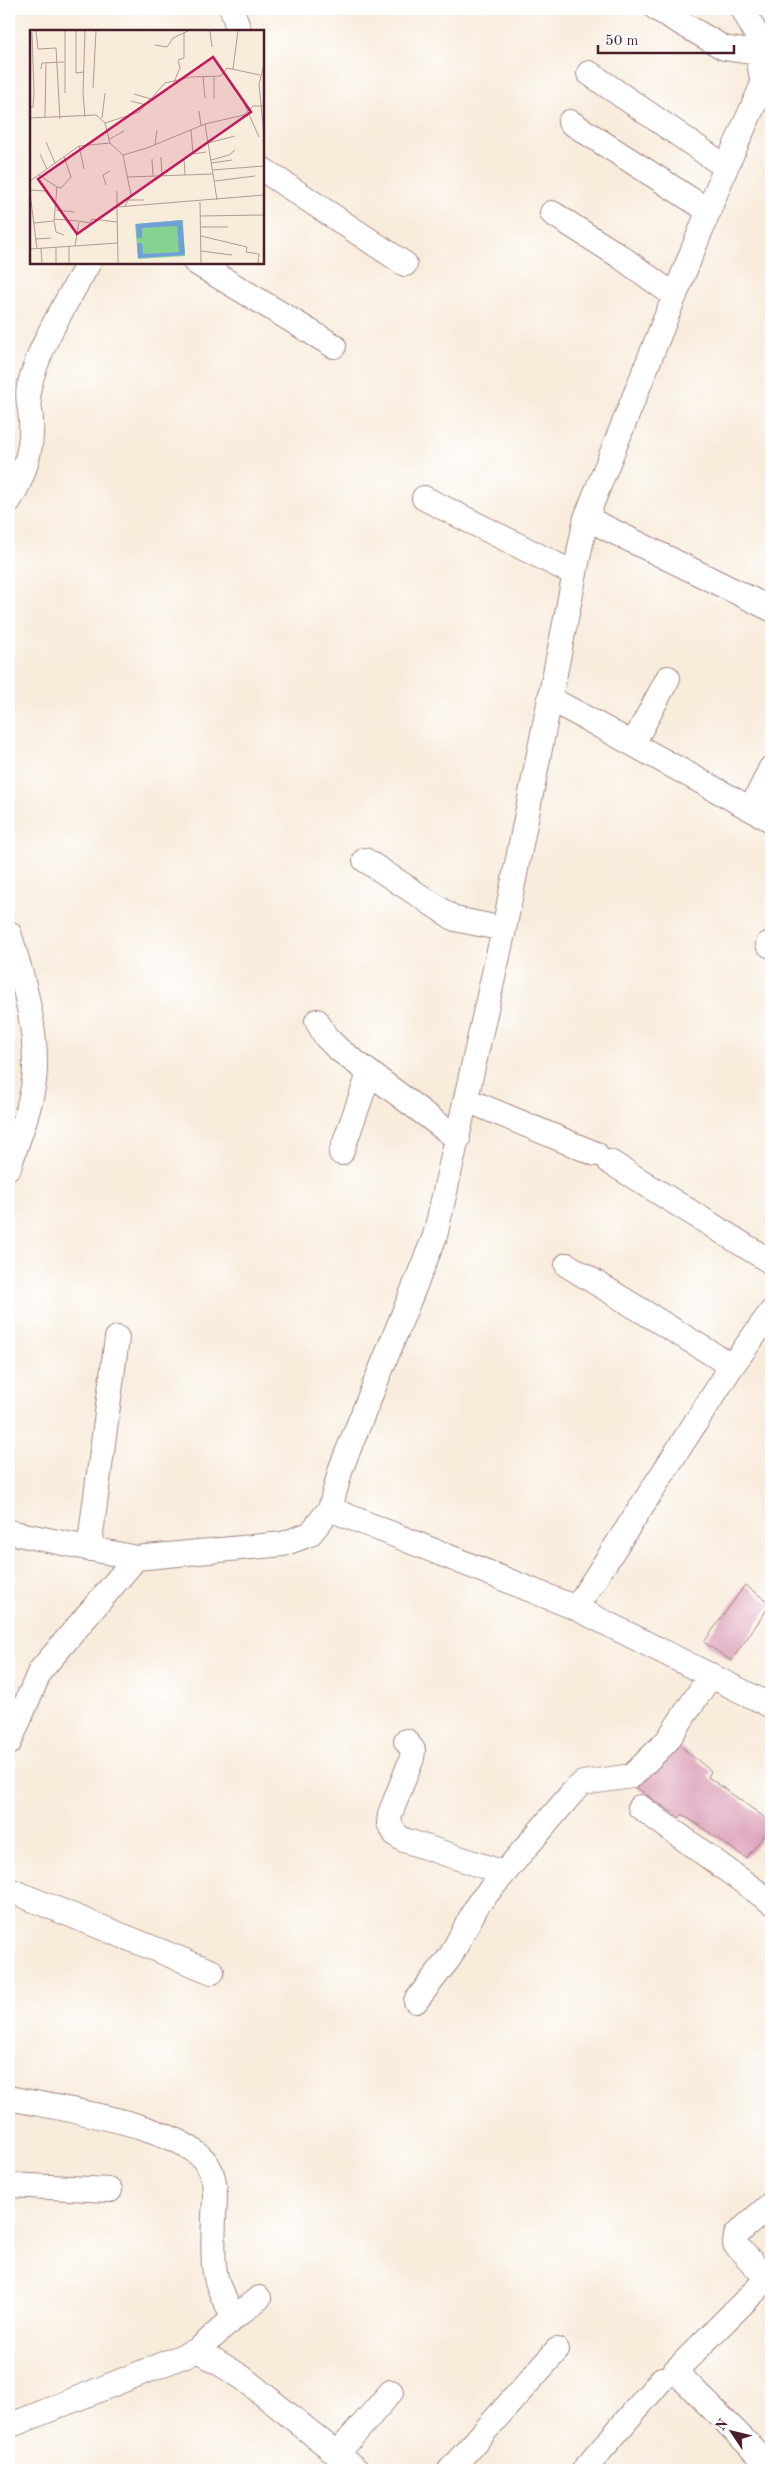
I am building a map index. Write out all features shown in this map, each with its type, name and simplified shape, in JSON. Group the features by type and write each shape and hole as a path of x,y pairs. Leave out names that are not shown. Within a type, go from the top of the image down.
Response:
{"street":[{"path":"232,9 240,30"},
{"path":"657,9 724,48 764,54"},
{"path":"9,1532 136,1558 283,1544 310,1534 330,1509 341,1468 435,1236 504,928 586,518 726,167 763,84 764,54 743,9"},
{"path":"589,73 726,167"},
{"path":"570,122 709,211"},
{"path":"264,170 406,264"},
{"path":"552,213 618,255 675,296"},
{"path":"9,501 27,461 32,423 28,390 34,368 47,338 88,264"},
{"path":"198,264 334,346"},
{"path":"424,498 575,574"},
{"path":"586,518 771,610"},
{"path":"633,744 668,678"},
{"path":"551,699 761,815 771,768"},
{"path":"365,860 455,919 504,928"},
{"path":"9,1167 30,1099 35,1069 33,1031 10,945"},
{"path":"317,1021 326,1036 338,1049 458,1139"},
{"path":"341,1153 369,1074"},
{"path":"467,1100 603,1158 771,1262"},
{"path":"567,1265 732,1366"},
{"path":"576,1608 732,1366 771,1312"},
{"path":"89,1549 117,1338"},
{"path":"330,1509 576,1608 771,1706"},
{"path":"9,1743 40,1671 136,1558"},
{"path":"416,2001 450,1957 478,1904 572,1793 583,1784 632,1776 666,1741 711,1675"},
{"path":"406,1741 413,1750 412,1758 390,1814 389,1823 396,1834 404,1840 504,1873"},
{"path":"640,1807 771,1902"},
{"path":"9,1890 212,1972"},
{"path":"9,2098 147,2127 200,2156 211,2170 215,2187 214,2274 221,2298 235,2317"},
{"path":"9,2185 110,2190"},
{"path":"771,2204 736,2235 735,2239 735,2244 760,2271 764,2280 762,2284 675,2371 771,2467"},
{"path":"9,2426 198,2350 259,2298"},
{"path":"198,2350 243,2378 357,2470"},
{"path":"450,2470 557,2350"},
{"path":"584,2470 662,2379"},
{"path":"337,2454 391,2392"}],"building":[{"path":"745,1585 771,1604 731,1661 704,1642"},
{"path":"680,1746 711,1771 708,1777 771,1822 771,1827 746,1858 682,1814 680,1818 637,1788"}]}
